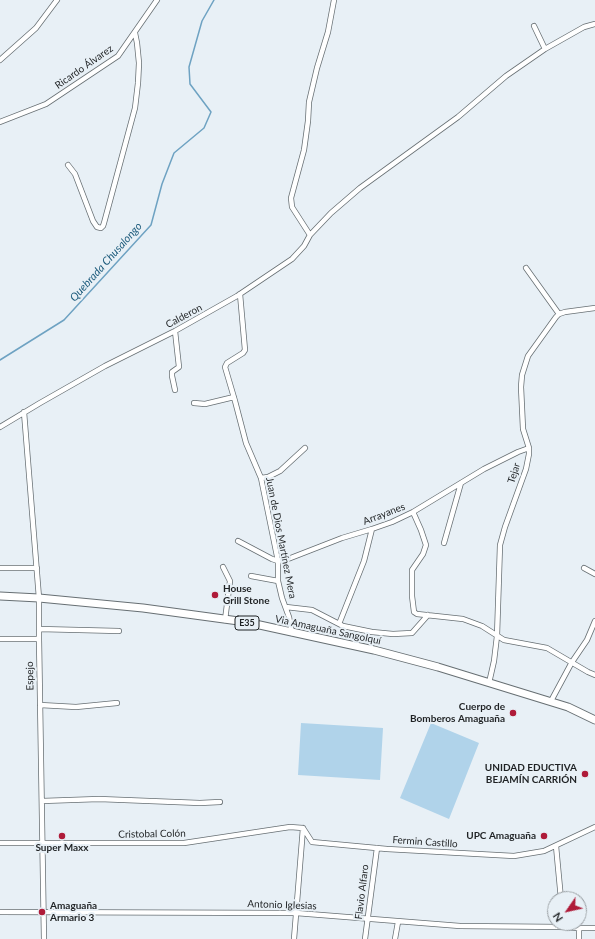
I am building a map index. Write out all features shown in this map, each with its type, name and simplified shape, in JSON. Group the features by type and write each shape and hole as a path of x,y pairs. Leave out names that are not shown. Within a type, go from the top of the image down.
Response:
{"highway":[{"name":"Via Amaguaña Sangolquí","path":"0,596 39,598 143,608 246,622 374,650 568,707 595,720"}],"street":[{"path":"0,60 36,28 57,0"},
{"name":"Ricardo Álvarez","path":"0,122 46,104 118,56 157,0"},
{"path":"310,235 292,207 291,198 304,150 309,102 328,32 334,0"},
{"name":"Calderon","path":"0,427 105,366 174,331 240,294 292,258 304,246 310,235 331,213 360,188 452,121 506,76 545,49 584,27 595,24"},
{"path":"534,26 545,49"},
{"path":"68,165 75,174 93,221 98,227 101,228 104,226 135,108 139,63 138,42 135,33"},
{"path":"526,268 559,314 595,308"},
{"name":"Juan de Dios Martínez Mera","path":"240,294 245,350 225,365 246,443 261,478 278,561 278,581 292,633"},
{"name":"Tejar","path":"489,683 494,661 497,636 500,545 526,469 529,454 524,429 521,388 522,375 528,356 559,314"},
{"path":"174,331 179,367 172,372 175,390"},
{"path":"194,403 205,404 234,397"},
{"name":"Espejo","path":"24,412 39,598 44,939"},
{"path":"261,478 268,477 280,471 305,448"},
{"name":"Arrayanes","path":"278,561 372,529 413,512 484,469 529,448"},
{"path":"444,543 461,483"},
{"path":"413,512 426,545 423,554 412,570 412,608 414,612 417,614 463,619 482,626 508,642 547,648 595,675"},
{"path":"339,624 364,561 372,529"},
{"path":"238,541 278,561"},
{"path":"223,567 230,581 225,620"},
{"path":"0,568 37,568"},
{"path":"584,568 595,574"},
{"path":"251,576 278,581"},
{"path":"286,607 312,610 339,624 372,632 393,634 410,633 415,631 428,615"},
{"path":"550,702 572,662 587,640 595,621"},
{"path":"39,629 119,631"},
{"path":"0,639 39,639"},
{"path":"40,705 76,707 117,703"},
{"path":"42,801 99,799 200,803 220,802"},
{"name":"Cristobal Colón","path":"0,844 184,843 290,827 303,828"},
{"name":"Fermin Castillo","path":"302,841 376,848 514,856 532,854 556,846 595,827"},
{"path":"294,939 303,828"},
{"path":"303,828 312,842"},
{"path":"556,846 560,891"},
{"name":"Flavio Alfaro","path":"365,939 376,848"},
{"name":"Antonio Iglesias","path":"0,912 296,913 460,926 547,925"},
{"path":"396,939 398,922"}],"shaded area":[{"path":"301,723 383,728 380,780 298,775"},
{"path":"431,723 479,743 449,819 400,798"}],"waterway":[{"name":"Quebrada Chusalongo","path":"0,360 64,320 151,225 162,184 174,153 204,128 211,112 190,84 189,67 202,21 214,0"}],"place":[{"name":"House Grill Stone","path":"215,595"},
{"name":"Cuerpo de Bomberos Amaguaña","path":"513,713"},
{"name":"UNIDAD EDUCTIVA BEJAMÍN CARRIÓN","path":"585,774"},
{"name":"Super Maxx","path":"62,836"},
{"name":"UPC Amaguaña","path":"544,836"},
{"name":"Amaguaña Armario 3","path":"42,912"}]}
